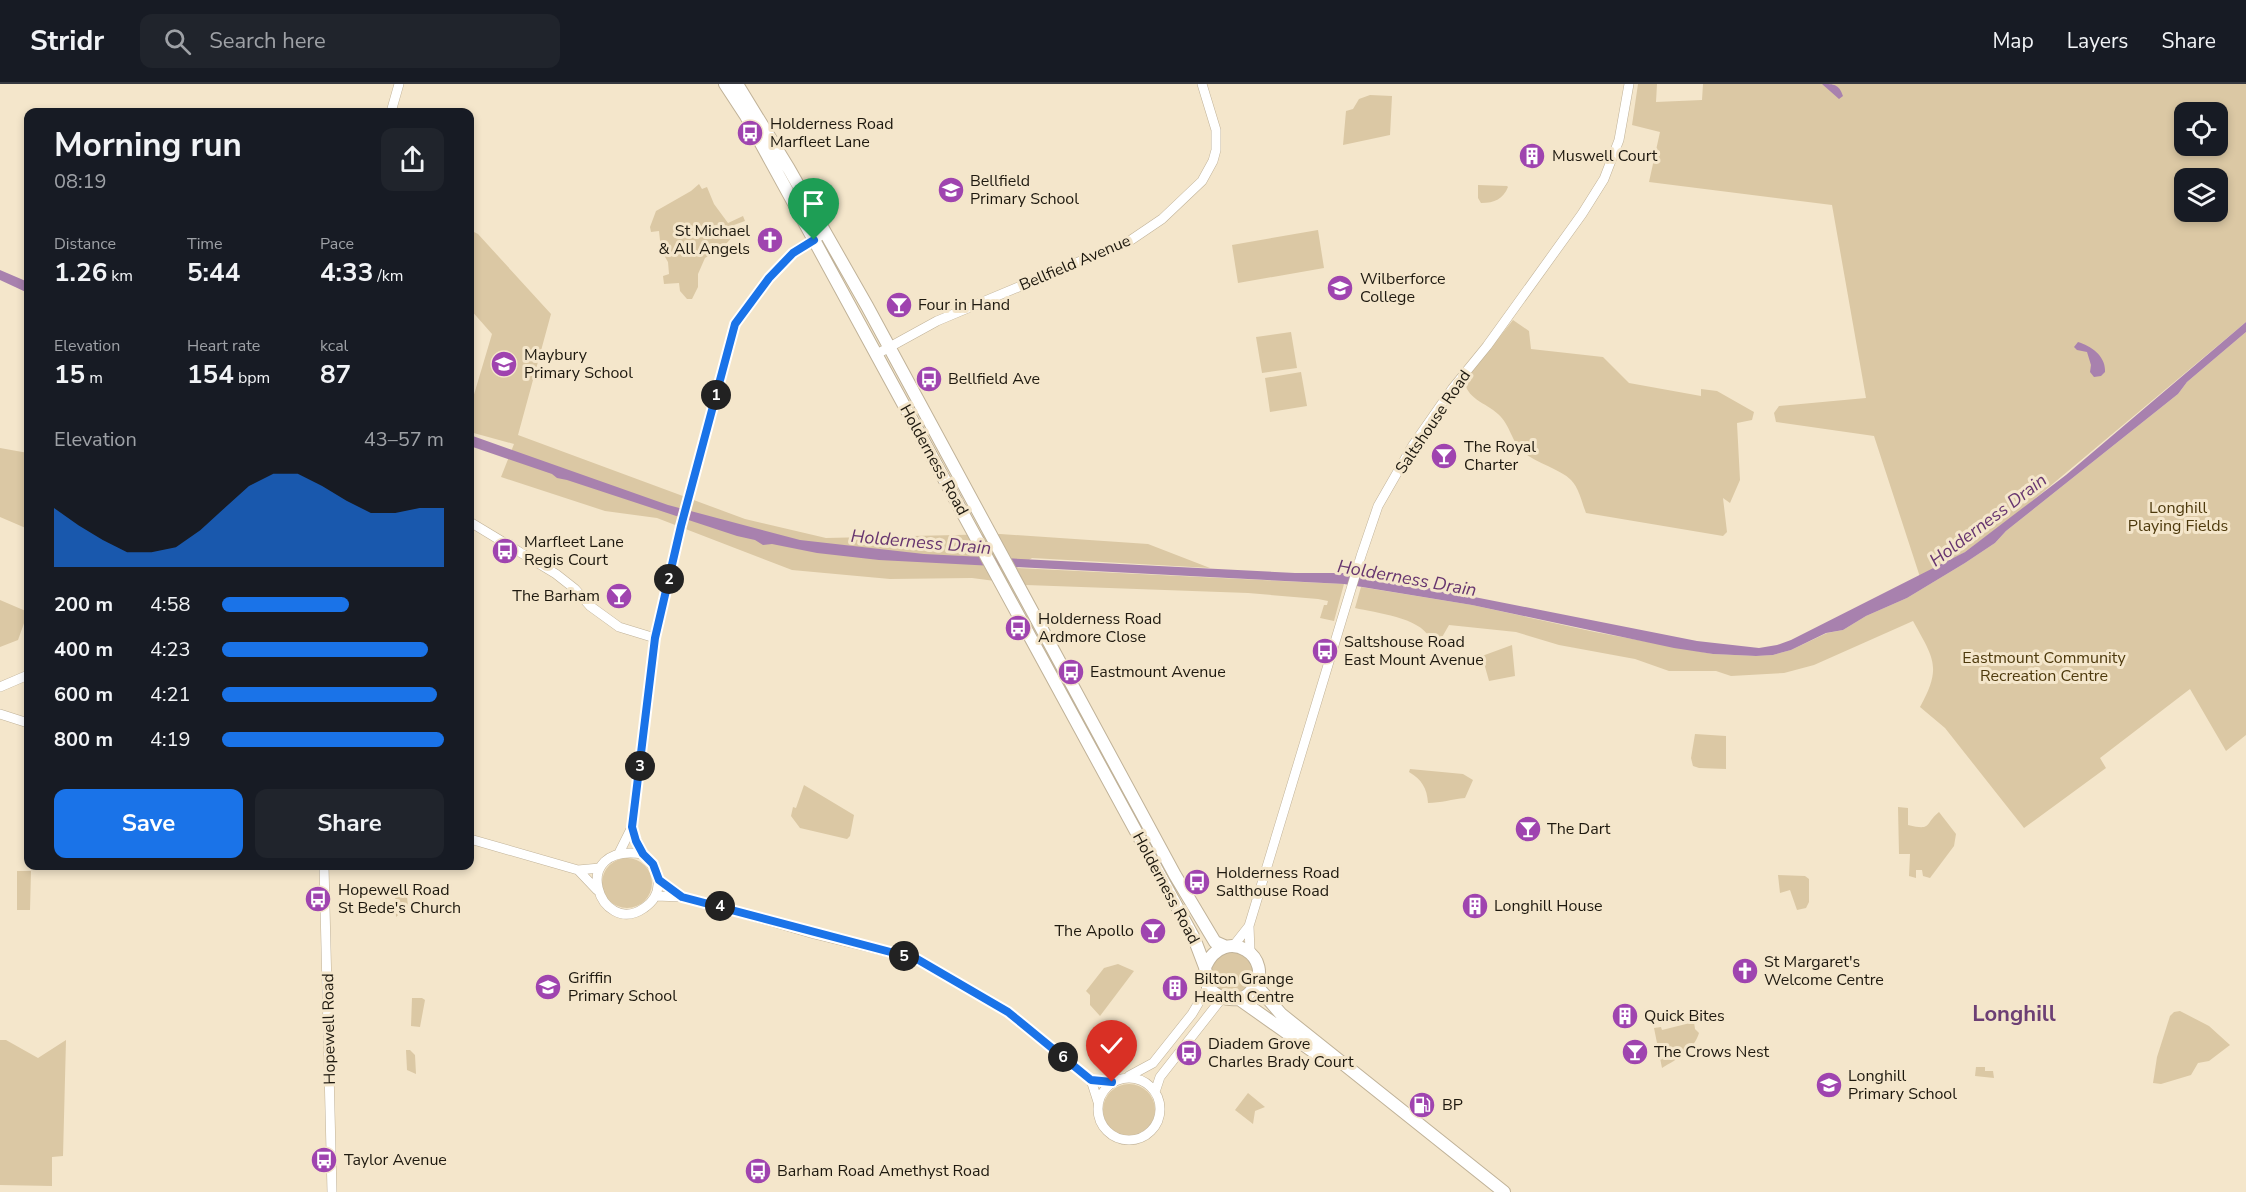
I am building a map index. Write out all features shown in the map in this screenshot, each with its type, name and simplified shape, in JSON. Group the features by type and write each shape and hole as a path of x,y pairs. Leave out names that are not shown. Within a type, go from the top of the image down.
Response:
{"highway":[{"name":"Holderness Road","path":"725,84 890,347 1175,875 1215,942 1229,946"},
{"name":"Holderness Road","path":"737,84 789,169 877,354 1194,938 1205,967"},
{"path":"1229,946 1250,952 1259,970 1256,985 1248,995 1239,999 1222,998 1208,987 1205,967 1214,952 1229,946"},
{"path":"1256,985 1281,1014 1504,1192"},
{"path":"1239,999 1314,1051 1492,1192"}],"street":[{"path":"392,108 399,84"},
{"name":"Bellfield Avenue","path":"877,354 937,321 1131,240 1162,219 1202,181 1213,161 1216,150 1216,130 1202,84"},
{"name":"Saltshouse Road","path":"1250,952 1249,926 1378,506 1413,445 1582,214 1604,179 1619,140 1629,84"},
{"path":"619,853 632,827 655,638 687,502 735,324 769,278 793,253 820,237"},
{"path":"474,524 556,574 575,589 590,606 619,627 655,638"},
{"path":"0,687 24,677"},
{"path":"0,714 24,722"},
{"path":"578,870 597,890 605,904 614,911 631,914 652,903 659,880 653,864 643,854 632,827"},
{"path":"474,840 578,870 600,868"},
{"path":"597,890 597,876 600,868 608,859 619,853 643,854"},
{"name":"Hopewell Road","path":"324,870 332,1192"},
{"path":"659,880 682,897"},
{"path":"656,896 682,897 917,959 1008,1012 1091,1080 1098,1102 1099,1119 1109,1133 1122,1140 1136,1140 1149,1133 1156,1125 1160,1114 1160,1103 1155,1092 1146,1082 1129,1076"},
{"name":"Saltshouse Road","path":"1229,946 1249,926"},
{"path":"1098,1102 1103,1090 1112,1082 1154,1063 1192,1014 1208,987"},
{"path":"1155,1092 1160,1077 1222,998"},
{"path":"1091,1080 1112,1082"}],"green space":[{"path":"1638,84 1657,84 1656,102 1702,100 1703,84 2246,84 2246,322 2018,513 1965,552 1920,577 1874,436 1776,422 1774,413 1779,406 1866,398 1832,205 1649,182 1660,132 1632,125"},
{"path":"1370,95 1392,96 1390,135 1343,145 1346,111 1353,109 1359,99"},
{"path":"699,184 702,189 707,187 714,204 728,223 743,216 745,221 734,225 736,233 724,246 705,258 698,274 698,287 692,299 687,299 680,291 679,283 664,284 663,276 669,274 668,262 661,250 659,231 651,232 650,227 656,211"},
{"path":"1478,185 1508,187 1498,200 1481,203 1478,198"},
{"path":"1318,230 1324,268 1238,283 1232,245"},
{"path":"474,232 551,314 518,435 745,519 826,538 1000,534 1148,544 1210,568 1032,558 1017,568 1344,584 1334,621 1320,618 1324,605 1327,605 1328,601 1318,599 1248,593 1026,585 972,578 890,579 792,570 657,518 605,511 501,477 514,444 474,433 474,395 492,334 474,314"},
{"path":"1513,320 1529,331 1531,349 1603,357 1629,383 1701,396 1701,389 1717,391 1754,412 1752,420 1737,423 1740,480 1730,503 1723,498 1727,532 1723,536 1586,513 1578,491 1571,480 1528,456 1519,448 1502,418 1472,396 1465,380"},
{"path":"1291,332 1297,368 1262,373 1256,337"},
{"path":"2246,332 2246,735 2226,751 2190,689 2100,758 2106,768 2024,828 1945,728 1920,707 1931,682 1933,663 1913,621 1814,665 1784,673 1731,676 1716,671 1669,671 1635,659 1559,645 1516,632 1449,625 1441,639 1430,638 1417,625 1407,621 1355,608 1361,587 1472,605 1595,632 1713,654 1756,656 1773,655 1791,650 1827,633 1843,630 1866,616 1907,598 1995,543 2006,531 2178,394 2187,382"},
{"path":"1301,372 1307,406 1270,412 1265,378"},
{"path":"0,448 24,452 24,527 0,517"},
{"path":"0,600 24,610 24,623 18,640 0,647"},
{"path":"1512,645 1515,676 1489,681 1482,656"},
{"path":"1695,734 1726,736 1726,769 1693,766 1691,758"},
{"path":"1410,769 1463,774 1473,780 1465,798 1428,803 1423,785 1409,772"},
{"path":"804,785 854,815 850,836 847,839 800,828 791,816"},
{"path":"1898,807 1908,808 1908,825 1916,827 1925,827 1939,812 1956,834 1954,846 1930,878 1923,876 1922,870 1916,870 1916,878 1909,876 1910,854 1899,854"},
{"path":"632,858 645,865 651,873 651,893 645,901 637,907 622,908 609,901 603,893 602,878 609,865 617,859"},
{"path":"17,871 31,871 30,910 17,910"},
{"path":"1778,875 1805,876 1809,879 1809,902 1806,908 1797,910 1790,890 1780,893"},
{"path":"406,888 408,906 396,917 396,889"},
{"path":"1241,951 1254,964 1252,984 1239,994 1213,988 1210,972 1214,962 1221,953"},
{"path":"1118,964 1134,971 1100,1016 1090,1005 1090,995 1086,991 1104,968"},
{"path":"412,998 425,1000 420,1027 411,1026"},
{"path":"2180,1011 2209,1026 2230,1045 2209,1061 2198,1063 2191,1075 2161,1084 2153,1083 2157,1057 2170,1016"},
{"path":"1694,1022 1695,1029 1699,1033 1697,1039 1684,1053 1662,1068 1654,1028 1661,1027 1662,1030"},
{"path":"0,1040 6,1040 38,1058 66,1040 63,1156 52,1157 52,1186 0,1185"},
{"path":"406,1050 410,1050 415,1055 416,1074 407,1070"},
{"path":"1976,1067 1985,1067 1985,1071 1993,1071 1994,1078 1975,1076"},
{"path":"1124,1084 1134,1084 1148,1091 1155,1110 1148,1129 1134,1136 1124,1136 1114,1132 1107,1125 1103,1115 1103,1105 1107,1095 1114,1088"},
{"path":"1248,1093 1265,1107 1255,1111 1253,1124 1235,1110"}],"shaded area":[{"path":"1822,84 1836,86 1843,96 1839,99"},
{"path":"0,270 24,280 24,291 0,280"},
{"path":"2246,322 2246,332 2187,382 2178,394 2006,531 1995,543 1907,598 1866,616 1843,630 1826,633 1791,650 1773,655 1713,654 1674,648 1472,605 1344,584 879,560 817,553 772,544 763,545 755,540 557,478 552,474 474,447 474,436 668,505 800,540 924,554 1295,573 1353,573 1697,641 1759,648 1791,640 1965,552 2066,475"},
{"path":"2078,342 2093,349 2103,361 2105,372 2101,376 2094,377 2090,372 2091,365 2087,352 2074,347"}],"place":[{"name":"Holderness Road Marfleet Lane","path":"750,133"},
{"name":"Muswell Court","path":"1532,156"},
{"name":"Bellfield Primary School","path":"951,190"},
{"name":"St Michael & All Angels","path":"770,240"},
{"name":"Wilberforce College","path":"1340,288"},
{"name":"Four in Hand","path":"899,305"},
{"name":"Maybury Primary School","path":"504,364"},
{"name":"Bellfield Ave","path":"929,379"},
{"name":"The Royal Charter","path":"1444,456"},
{"name":"Marfleet Lane Regis Court","path":"505,551"},
{"name":"The Barham","path":"619,596"},
{"name":"Holderness Road Ardmore Close","path":"1018,628"},
{"name":"Saltshouse Road East Mount Avenue","path":"1325,651"},
{"name":"Eastmount Avenue","path":"1071,672"},
{"name":"The Dart","path":"1528,829"},
{"name":"Holderness Road Salthouse Road","path":"1197,882"},
{"name":"Hopewell Road St Bede's Church","path":"318,899"},
{"name":"Longhill House","path":"1475,906"},
{"name":"The Apollo","path":"1153,931"},
{"name":"St Margaret's Welcome Centre","path":"1745,971"},
{"name":"Griffin Primary School","path":"548,987"},
{"name":"Bilton Grange Health Centre","path":"1175,988"},
{"name":"Quick Bites","path":"1625,1016"},
{"name":"The Crows Nest","path":"1635,1052"},
{"name":"Diadem Grove Charles Brady Court","path":"1189,1053"},
{"name":"Longhill Primary School","path":"1829,1085"},
{"name":"BP","path":"1422,1105"},
{"name":"Taylor Avenue","path":"324,1160"},
{"name":"Barham Road Amethyst Road","path":"758,1171"}],"district":[{"name":"Longhill","path":"2014,1014"}],"route":[{"path":"814,240 793,253 769,278 735,324 681,526 655,638 632,827 636,841 643,854 653,864 659,880 682,897 814,934 917,959 1008,1012 1091,1080 1112,1082"}],"park label":[{"name":"Longhill Playing Fields","path":"2178,517"},
{"name":"Eastmount Community Recreation Centre","path":"2044,667"}],"water label":[{"name":"Holderness Drain","path":"1988,520"},
{"name":"Holderness Drain","path":"921,542"},
{"name":"Holderness Drain","path":"1407,578"}]}
